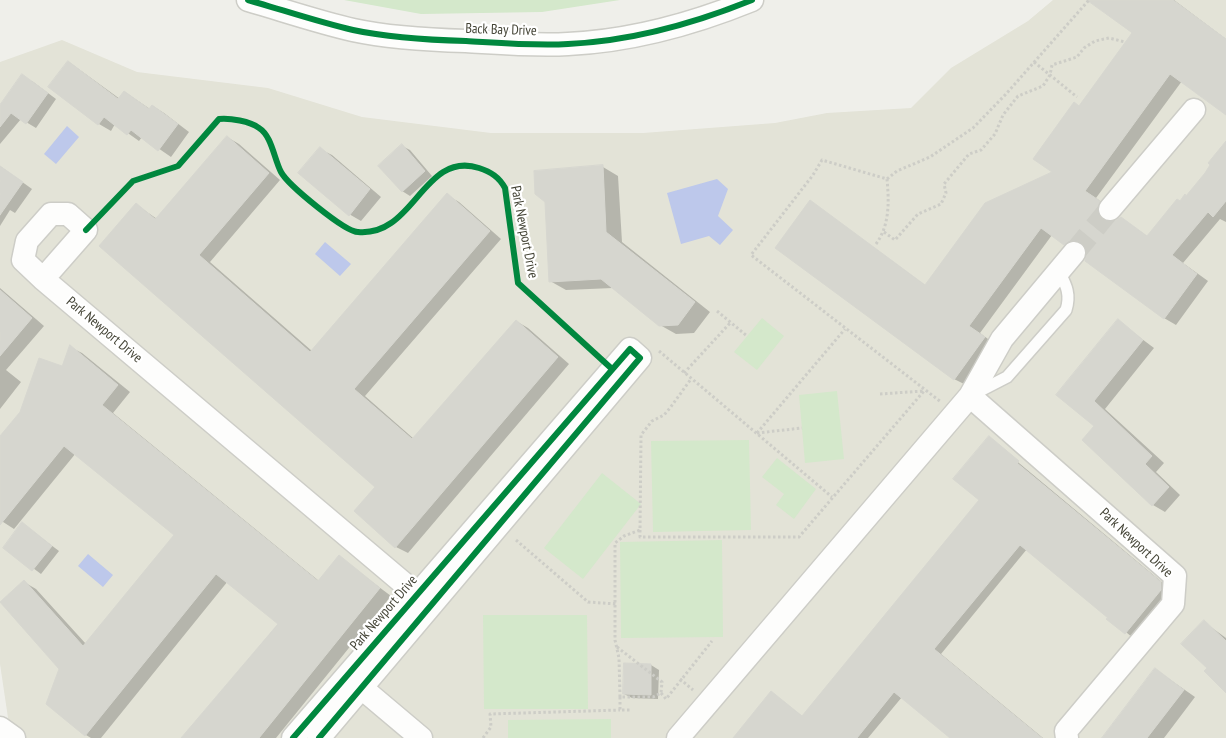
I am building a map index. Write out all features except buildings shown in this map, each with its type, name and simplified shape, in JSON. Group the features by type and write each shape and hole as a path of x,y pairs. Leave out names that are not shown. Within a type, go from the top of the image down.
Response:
{"street":[{"name":"Back Bay Drive","path":"248,0 324,23 392,37 497,43 568,44 601,41 652,32 706,18 752,0"},
{"path":"1110,209 1194,110"},
{"path":"678,738 970,396 1002,339 1074,253"},
{"name":"Park Newport Drive","path":"44,279 424,601"},
{"name":"Park Newport Drive","path":"293,738 354,681 640,358 630,349 424,601"},
{"name":"Park Newport Drive","path":"970,396 1175,576 1173,604 1066,731 1067,738"},
{"path":"354,681 421,738"},
{"name":"Park Newport Drive","path":"319,738 354,681"},
{"path":"0,728 14,738"}],"lane":[{"path":"970,396 1007,377 1066,310 1069,299 1068,289 1059,271"}],"path":[{"path":"887,179 897,171 930,157 973,128 1089,0"},
{"path":"884,231 895,240 918,214 941,204 946,193 944,184 969,154 981,150 995,134 1003,115 1018,96 1043,86 1050,75 1052,64 1077,57 1084,48 1095,41 1109,38 1125,42"},
{"path":"1034,62 1076,96"},
{"path":"887,179 822,160 814,175 751,255 924,391"},
{"path":"876,244 884,231 889,202 887,179"},
{"path":"717,311 747,336"},
{"path":"684,373 731,322"},
{"path":"757,433 845,329"},
{"path":"656,349 832,497"},
{"path":"691,379 670,408 652,421 641,434 640,537 799,538 924,391"},
{"path":"880,394 924,391"},
{"path":"757,433 802,428"},
{"path":"620,710 615,543 624,536 640,530"},
{"path":"516,540 588,602 616,604"},
{"path":"617,647 662,682 661,693 666,699 712,641"},
{"path":"680,679 697,692"},
{"path":"620,697 653,697 661,693"},
{"path":"482,738 491,727 490,714 631,710"}],"shaded area":[{"path":"1053,0 1226,0 1226,738 11,738 0,664 0,62 62,40 137,72 268,88 362,117 491,133 643,133 775,123 827,113 911,108 951,68 1028,21"}],"green space":[{"path":"344,0 620,0 542,12 421,14"},
{"path":"762,318 784,336 757,370 734,352"},
{"path":"837,391 844,459 805,463 799,395"},
{"path":"749,440 751,530 653,532 651,441"},
{"path":"777,458 816,489 794,519 776,505 784,494 762,477"},
{"path":"602,473 641,504 583,579 544,548"},
{"path":"722,540 723,637 621,638 620,542"},
{"path":"483,615 587,615 588,709 484,709"},
{"path":"611,719 611,738 508,738 508,720"}],"water":[{"path":"67,126 79,137 56,164 44,154"},
{"path":"717,179 728,189 718,216 733,230 720,245 709,236 681,244 667,193"},
{"path":"325,242 351,264 340,276 315,254"},
{"path":"88,554 113,575 103,587 78,566"}],"tunnel":[{"path":"1074,253 1110,209"}],"cycle path":[{"path":"248,0 340,27 381,35 543,45 592,42 639,35 685,24 752,0"},
{"path":"86,230 133,181 178,166 219,119 240,120 259,128 267,136 281,172 294,187 341,224 358,232 375,231 391,223 401,215 430,183 440,174 451,168 464,166 479,168 494,175 505,188 518,283 612,369"},
{"path":"293,738 630,349 640,358 319,738"}]}
